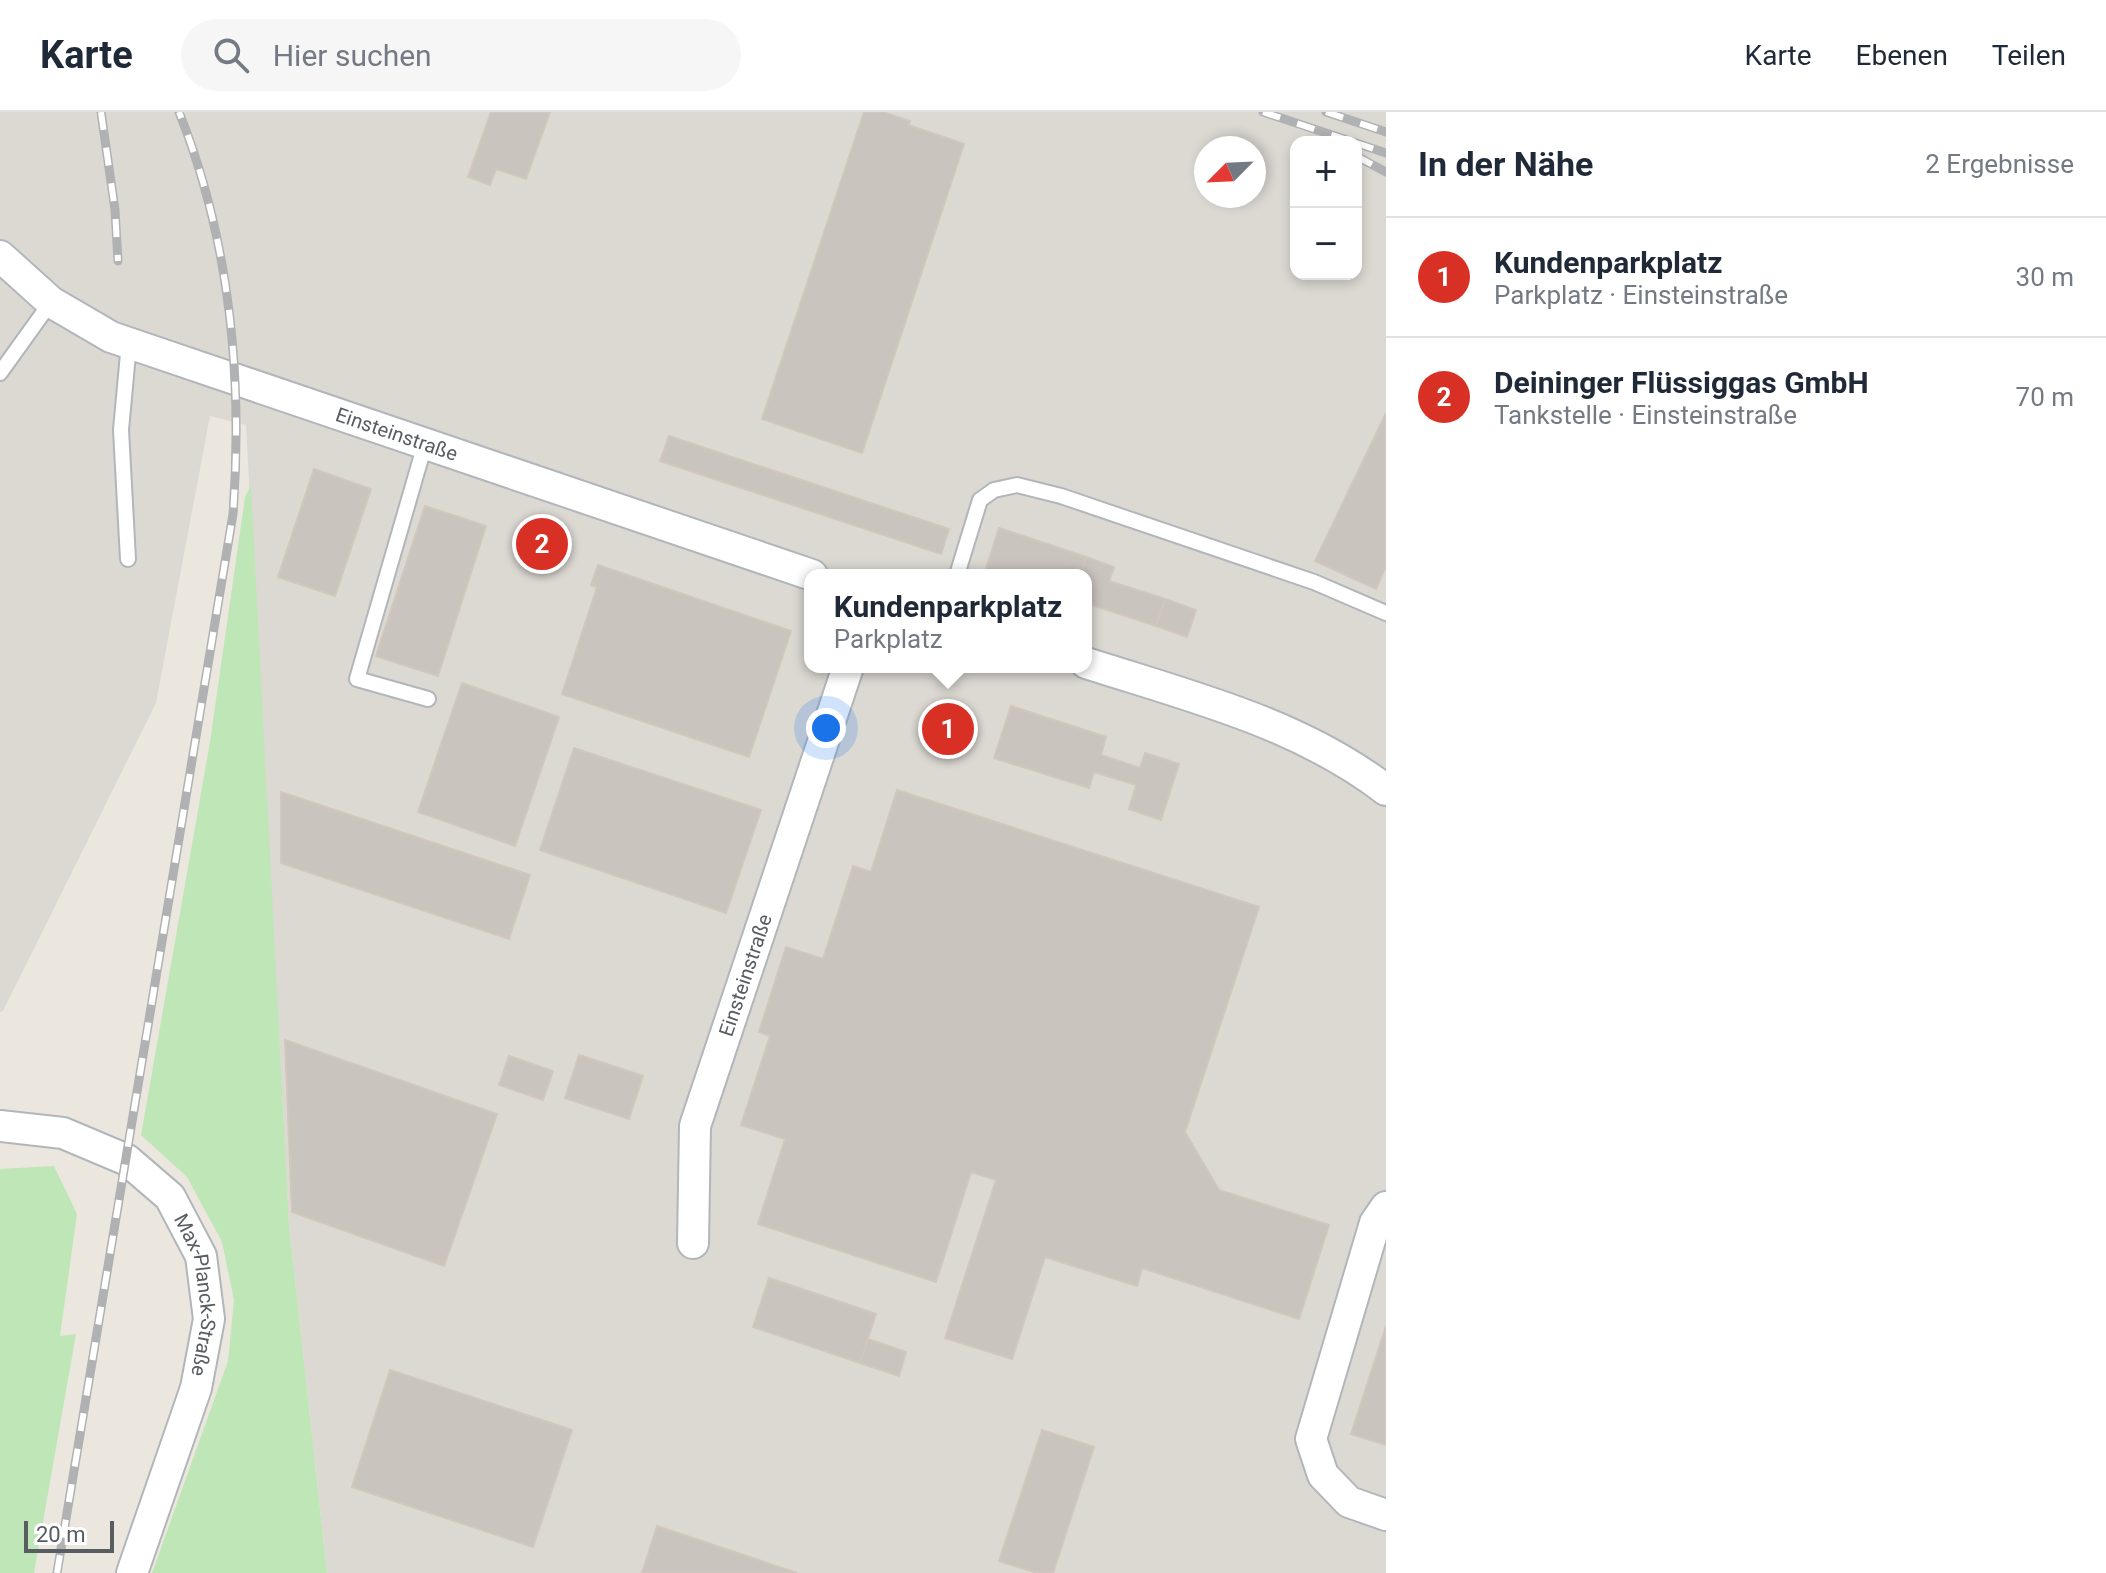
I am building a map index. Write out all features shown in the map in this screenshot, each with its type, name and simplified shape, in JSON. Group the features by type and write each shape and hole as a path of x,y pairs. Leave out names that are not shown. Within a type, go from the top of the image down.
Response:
{"street":[{"name":"Einsteinstraße","path":"0,256 51,302 129,343 804,572"},
{"path":"1092,665 1262,721 1358,769 1386,790"},
{"name":"Einsteinstraße","path":"693,1243 695,1126 846,673"},
{"name":"Max-Planck-Straße","path":"0,1126 63,1133 127,1160 170,1197 201,1256 209,1319 196,1388 132,1573"},
{"path":"1386,1207 1375,1223 1311,1439 1323,1475 1349,1502 1386,1515"}],"lane":[{"path":"0,373 51,302"},
{"path":"128,559 121,430 129,343"},
{"path":"425,444 357,679 428,699"},
{"path":"959,569 980,500 994,490 1017,485 1061,496 1300,577 1386,613"}],"shaded area":[{"path":"0,112 1386,112 1386,1573 327,1573 289,1225 246,425 210,416 156,703 0,1012"}],"green space":[{"path":"251,485 289,1225 327,1573 152,1573 228,1361 234,1300 222,1242 187,1177 141,1135 210,742 245,497"},
{"path":"54,1166 77,1214 60,1336 76,1334 34,1573 0,1573 0,1169"}],"building":[{"path":"491,112 550,112 526,179 496,169 490,185 468,177"},
{"path":"864,112 883,112 910,121 908,125 964,144 862,453 762,419"},
{"path":"1386,413 1386,566 1376,589 1315,561"},
{"path":"669,436 949,529 941,554 660,461"},
{"path":"314,469 371,489 335,596 278,577"},
{"path":"425,506 486,526 438,676 376,656"},
{"path":"999,528 1086,557 1082,569 986,569"},
{"path":"1086,557 1114,567 1109,581 1165,599 1156,626 1092,605 1092,569 1082,569"},
{"path":"598,565 791,631 749,757 562,694 597,587 591,585"},
{"path":"1165,599 1196,610 1187,637 1156,626"},
{"path":"462,683 559,717 515,846 418,812"},
{"path":"1011,706 1106,737 1101,755 1140,768 1145,753 1179,764 1161,820 1129,809 1136,785 1094,772 1089,788 994,758"},
{"path":"574,748 761,810 726,913 540,850"},
{"path":"897,790 1259,907 1185,1132 1219,1190 1329,1225 1299,1319 1142,1268 1137,1286 1045,1257 1012,1359 945,1338 996,1180 971,1172 936,1282 758,1224 785,1139 741,1125 770,1036 759,1032 786,947 823,959 853,866 871,872"},
{"path":"281,792 530,875 509,939 281,863"},
{"path":"285,1040 497,1114 444,1266 292,1212"},
{"path":"579,1055 643,1076 629,1119 565,1098"},
{"path":"509,1056 553,1071 543,1100 499,1085"},
{"path":"769,1278 876,1314 860,1363 753,1327"},
{"path":"1386,1326 1386,1445 1351,1434"},
{"path":"868,1339 906,1352 899,1376 860,1363"},
{"path":"390,1370 572,1430 533,1547 352,1487"},
{"path":"1042,1430 1094,1447 1053,1573 1037,1573 999,1561"},
{"path":"657,1526 797,1573 642,1573"}],"railway":[{"path":"101,112 115,210 118,261"},
{"path":"57,1573 233,514 236,411 229,310 210,210 179,112"},
{"path":"1263,112 1335,136"},
{"path":"1326,112 1386,132"},
{"path":"1362,145 1386,153"},
{"path":"1362,159 1386,172"}],"place":[{"name":"Deininger Flüssiggas GmbH","path":"542,544"},
{"name":"Kundenparkplatz","path":"948,729"}]}
